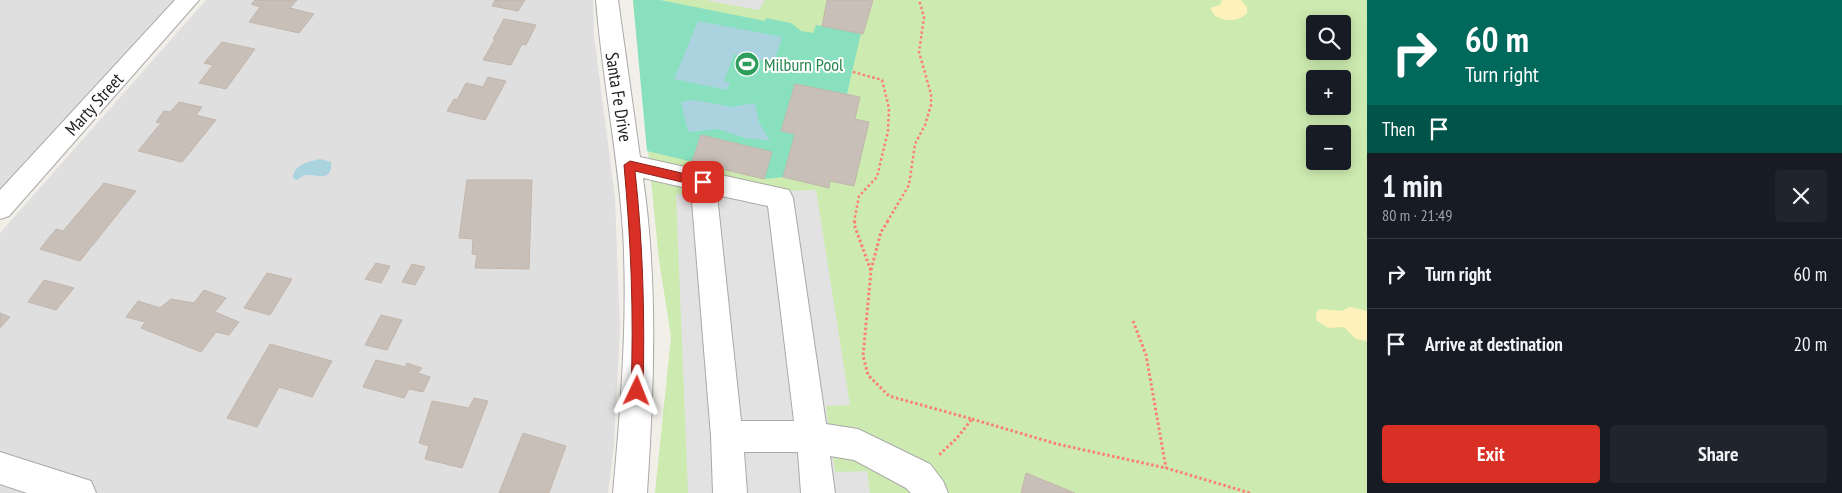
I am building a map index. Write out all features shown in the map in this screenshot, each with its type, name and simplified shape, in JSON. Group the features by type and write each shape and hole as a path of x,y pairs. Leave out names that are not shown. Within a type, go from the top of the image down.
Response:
{"street":[{"name":"Marty Street","path":"0,208 188,0"},
{"name":"Santa Fe Drive","path":"607,0 610,41 630,165 636,232 639,335 630,493"},
{"path":"630,165 780,198 818,493"},
{"path":"703,182 727,436 730,493"},
{"path":"727,436 812,437 858,445 924,485"},
{"path":"0,468 79,493"}],"path":[{"path":"919,0 924,17 919,52 931,94 931,105 925,125 915,144 909,185 881,232 871,271 863,340 863,356 868,375 889,396 1057,444 1166,468 1250,493"},
{"path":"854,72 882,80 889,108 888,131 877,177 859,196 854,224 871,271"},
{"path":"1133,321 1146,355 1152,401 1166,468"},
{"path":"924,485 972,419"}],"shaded area":[{"path":"0,0 180,0 0,198"},
{"path":"206,0 593,0 594,35 615,198 620,328 614,446 608,493 0,493 0,233"},
{"path":"705,0 765,0 759,10"},
{"path":"816,190 850,405 826,406 835,472 867,471 870,493 688,493 676,194"}],"green space":[{"path":"633,0 1367,0 1367,493 655,493 671,337 659,260"},
{"name":"Milburn Pool","path":"633,0 660,0 765,21 766,18 791,23 801,31 813,33 816,25 861,33 847,94 860,97 855,119 869,122 854,186 830,181 829,188 783,177 764,179 647,151"}],"sand":[{"path":"1222,0 1241,0 1247,7 1247,13 1240,18 1232,20 1215,16 1210,8 1220,5"},
{"path":"1350,307 1367,311 1367,341 1356,339 1344,327 1328,328 1316,320 1316,314 1319,309 1342,311"}],"water":[{"path":"698,21 782,37 774,63 734,54 724,81 730,83 727,90 674,79"},
{"path":"695,100 731,107 755,103 759,122 770,141 746,138 717,129 688,132 681,102"},
{"path":"320,159 331,162 329,174 325,176 307,175 296,180 293,178 294,173 299,167"}],"building":[{"path":"255,0 297,0 290,8 314,14 299,33 249,22 260,7 251,4"},
{"path":"495,0 525,0 518,11 492,6"},
{"path":"827,0 873,0 863,34 822,26"},
{"path":"504,19 536,25 526,45 522,44 511,65 483,60"},
{"path":"222,42 255,49 226,89 199,83 213,65 204,63"},
{"path":"488,77 506,81 485,120 447,111 454,99 457,100 466,83 483,87"},
{"path":"795,84 860,97 855,119 869,122 854,186 830,181 829,188 783,177 795,134 781,131"},
{"path":"179,102 202,107 196,115 216,120 182,162 138,151 161,123 156,122 164,111 170,112"},
{"path":"701,135 772,152 764,179 692,162"},
{"path":"467,180 532,180 529,269 475,268 477,255 472,254 473,239 459,238"},
{"path":"104,183 136,191 80,261 40,249 56,229 63,231"},
{"path":"376,263 390,266 381,283 365,279"},
{"path":"412,264 425,267 415,285 402,282"},
{"path":"267,273 292,279 270,315 244,308"},
{"path":"44,280 74,288 56,310 28,302"},
{"path":"204,290 226,298 215,312 239,322 229,335 216,332 201,352 141,328 145,322 126,317 138,301 160,308 171,299 194,303"},
{"path":"0,313 10,317 0,328"},
{"path":"381,315 402,320 387,350 365,345"},
{"path":"270,344 332,361 312,397 279,387 257,427 227,418"},
{"path":"376,360 405,367 407,363 422,368 418,373 430,377 423,392 409,389 404,398 363,387"},
{"path":"474,398 488,401 462,468 425,459 429,446 419,443 432,401 469,408"},
{"path":"523,433 566,446 549,493 499,493"},
{"path":"1026,473 1075,493 1021,493"}],"place":[{"name":"Milburn Pool","path":"747,64"}],"route":[{"path":"637,391 638,284 630,165 703,182"}]}
